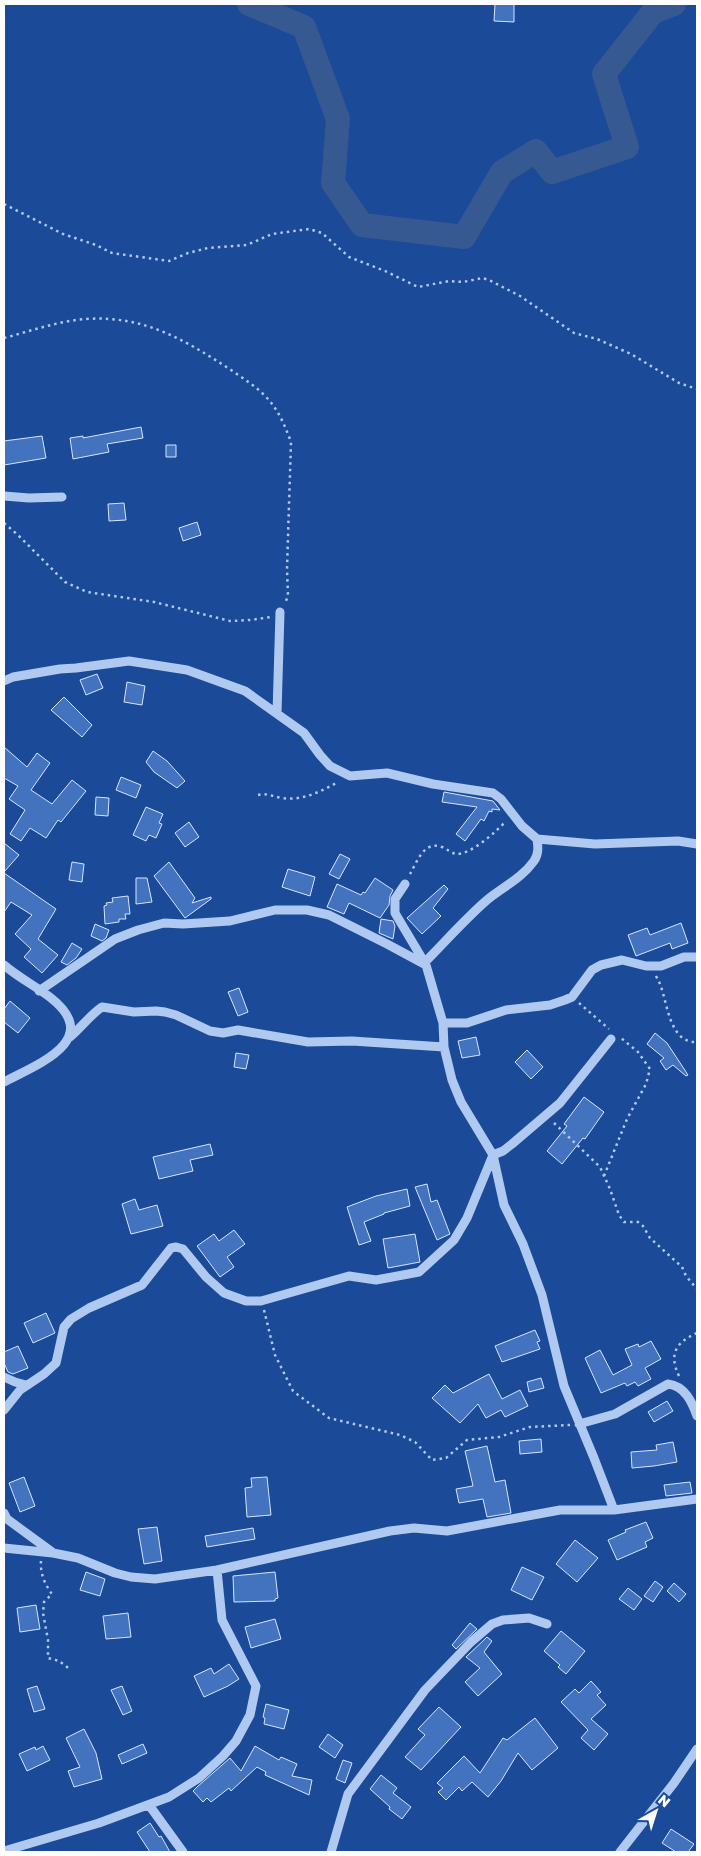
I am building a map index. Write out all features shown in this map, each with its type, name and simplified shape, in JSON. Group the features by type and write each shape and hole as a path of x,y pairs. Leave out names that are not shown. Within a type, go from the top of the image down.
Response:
{"street":[{"path":"4,496 29,498 62,497"},
{"path":"277,713 280,612"},
{"path":"4,681 13,677 60,669 129,661 187,670 245,691 304,733 330,766 350,776 387,773 442,785 493,793 501,799 522,826 537,839 595,844 678,841 697,844"},
{"path":"425,964 486,901 529,867 536,859 538,850 537,839"},
{"path":"405,884 395,899 395,913 425,964 443,1023 444,1046 452,1080 461,1102 493,1155 504,1205 524,1244 542,1295 564,1386 614,1510"},
{"path":"39,991 115,939 138,930 164,923 183,924 230,921 258,913 284,909 307,910 329,915 425,964"},
{"path":"443,1023 466,1023 506,1010 550,1005 572,997 592,970 601,965 622,960 651,966 661,966 684,957 697,957"},
{"path":"4,967 62,1008 70,1024 70,1037"},
{"path":"4,1082 60,1051 70,1037 102,1007 134,1012 156,1011 176,1014 210,1031 222,1033 238,1030 250,1031 308,1042 352,1041 444,1046"},
{"path":"4,1410 20,1390 44,1374 56,1363 64,1327 71,1319 89,1308 142,1285 171,1248 183,1249 206,1277 224,1293 246,1301 261,1301 349,1276 376,1280 419,1272 454,1240 467,1218 493,1155 503,1151 560,1103 611,1039"},
{"path":"4,1377 26,1385"},
{"path":"579,1424 615,1414 668,1384 674,1385 688,1395 697,1416"},
{"path":"4,1548 53,1553 78,1558 115,1573 131,1577 155,1579 217,1570 390,1531 414,1528 447,1531 560,1510 614,1510 697,1499"},
{"path":"4,1513 7,1519 53,1553"},
{"path":"4,1851 99,1823 169,1797 199,1778 236,1741 250,1715 256,1686 222,1620 217,1570"},
{"path":"331,1852 348,1794 432,1683 471,1642 492,1624 503,1620 529,1618 547,1624"},
{"path":"620,1852 674,1783 697,1749"},
{"path":"149,1805 183,1852"}],"path":[{"path":"4,204 63,234 96,245 112,253 169,261 188,253 208,248 247,245 272,234 309,229 322,233 349,257 385,271 418,288 449,281 463,282 483,278 491,281 520,296 574,333 597,338 631,354 679,383 697,389"},
{"path":"4,338 40,327 86,319 141,324 166,332 210,356 244,378 268,399 284,424 291,442 287,570 288,596 280,612 269,617 250,620 230,620 154,602 87,592 65,582 4,523"},
{"path":"258,795 264,793 281,798 295,799 307,797 350,776"},
{"path":"405,884 425,849 430,846 440,846 455,854 460,853 472,848 496,831 513,814"},
{"path":"651,966 661,985 666,1009 677,1032 688,1042 697,1042"},
{"path":"572,997 638,1052 650,1069 646,1084 627,1119 604,1176"},
{"path":"546,1114 600,1167 621,1219 628,1223 638,1222 643,1226 650,1238 682,1267 686,1276 697,1289"},
{"path":"261,1301 275,1355 293,1391 329,1418 400,1435 415,1442 432,1460 446,1458 467,1440 499,1438 530,1428 579,1424"},
{"path":"688,1395 677,1372 674,1356 679,1343 697,1333"},
{"path":"42,1552 40,1566 46,1585 52,1594 44,1602 43,1613 48,1640 48,1658 59,1660 71,1670"}],"building":[{"path":"495,4 514,4 514,22 494,21"},
{"path":"141,427 143,438 107,444 109,452 73,459 70,438 83,436 83,438"},
{"path":"42,436 46,458 4,465 4,441"},
{"path":"166,445 176,445 176,457 166,457"},
{"path":"124,503 126,520 109,521 108,504"},
{"path":"197,522 201,535 183,541 179,528"},
{"path":"97,674 103,688 86,695 80,680"},
{"path":"127,682 145,686 142,705 124,702"},
{"path":"64,697 92,725 82,737 51,710"},
{"path":"4,747 27,767 37,753 50,763 31,790 52,804 72,780 86,791 61,822 58,820 46,838 30,828 21,841 10,834 25,810 9,799 18,786 4,778"},
{"path":"153,751 167,761 185,781 177,788 154,772 146,762"},
{"path":"121,777 141,785 136,798 116,790"},
{"path":"444,792 493,801 500,810 492,809 492,812 489,811 484,821 481,819 465,841 456,834 477,807 442,802"},
{"path":"96,797 109,798 108,816 95,815"},
{"path":"146,807 163,814 159,823 162,824 156,838 149,835 146,841 133,835"},
{"path":"189,822 199,837 185,847 175,833"},
{"path":"4,843 19,855 4,872"},
{"path":"340,854 350,859 339,879 329,874"},
{"path":"72,862 84,864 82,882 69,880"},
{"path":"169,862 195,898 192,903 211,897 211,899 185,918 154,876"},
{"path":"288,869 315,877 310,896 282,887"},
{"path":"4,873 56,909 38,939 58,955 42,973 24,957 31,949 15,934 32,915 11,902 4,912"},
{"path":"136,878 147,878 152,902 136,904"},
{"path":"375,878 393,890 389,905 380,918 349,903 344,914 327,907 337,884 361,895 363,892 365,893"},
{"path":"444,885 448,889 433,908 441,916 422,934 407,918"},
{"path":"128,896 130,914 125,914 126,919 119,919 119,922 105,924 104,906 107,905 106,903 113,902 112,898"},
{"path":"381,919 393,921 395,926 393,939 379,933"},
{"path":"681,923 688,943 672,949 670,943 636,956 628,935 647,928 650,935"},
{"path":"95,924 109,930 106,938 102,941 91,936"},
{"path":"72,943 82,949 76,958 67,965 61,962"},
{"path":"239,988 248,1012 238,1016 228,992"},
{"path":"10,1001 30,1018 18,1033 4,1022 4,1009"},
{"path":"655,1033 667,1043 688,1075 686,1076 673,1065 666,1070 660,1061 664,1058 647,1044"},
{"path":"476,1037 480,1055 462,1058 458,1041"},
{"path":"527,1050 543,1067 531,1079 515,1062"},
{"path":"236,1053 249,1055 246,1069 234,1067"},
{"path":"584,1097 604,1112 585,1139 583,1138 562,1164 547,1151 567,1126 564,1124"},
{"path":"210,1144 213,1155 190,1160 193,1171 159,1179 153,1157"},
{"path":"427,1184 431,1202 437,1200 450,1234 437,1240 415,1187"},
{"path":"407,1189 410,1206 384,1213 364,1222 371,1241 359,1245 347,1207 376,1196"},
{"path":"135,1199 139,1210 157,1205 163,1226 131,1234 122,1204"},
{"path":"234,1230 245,1244 227,1257 234,1267 220,1277 197,1246 214,1234 219,1241"},
{"path":"415,1234 420,1262 388,1268 383,1239"},
{"path":"46,1313 55,1333 33,1343 24,1323"},
{"path":"535,1330 540,1341 537,1342 540,1349 502,1362 495,1346"},
{"path":"651,1341 661,1359 645,1368 651,1379 638,1386 635,1382 627,1386 625,1383 601,1393 585,1358 600,1350 613,1375 632,1365 625,1349 638,1344 639,1347"},
{"path":"18,1346 28,1368 13,1374 8,1372 4,1363 4,1352"},
{"path":"489,1374 502,1399 520,1390 528,1406 505,1417 501,1410 486,1418 478,1404 460,1423 432,1398 445,1385 453,1393"},
{"path":"541,1378 544,1388 529,1392 527,1382"},
{"path":"667,1401 673,1411 654,1422 648,1412"},
{"path":"541,1439 542,1452 520,1454 519,1441"},
{"path":"673,1442 677,1462 632,1468 631,1452 657,1450 656,1445"},
{"path":"487,1446 495,1482 505,1480 511,1513 487,1517 483,1499 459,1503 456,1489 473,1486 465,1451"},
{"path":"24,1477 35,1506 20,1512 9,1483"},
{"path":"267,1477 271,1515 247,1517 245,1488 252,1487 251,1478"},
{"path":"690,1482 692,1493 666,1496 664,1485"},
{"path":"646,1522 653,1538 645,1542 647,1547 617,1560 608,1540 626,1532 625,1530"},
{"path":"157,1527 162,1561 144,1564 138,1529"},
{"path":"253,1528 255,1539 207,1547 205,1536"},
{"path":"575,1540 598,1558 577,1582 556,1564"},
{"path":"522,1567 544,1577 532,1600 511,1590"},
{"path":"86,1572 105,1579 100,1596 80,1590"},
{"path":"275,1572 278,1598 275,1601 234,1602 233,1576"},
{"path":"655,1581 663,1587 653,1602 644,1596"},
{"path":"674,1583 686,1594 679,1602 667,1591"},
{"path":"628,1588 642,1599 634,1610 619,1599"},
{"path":"36,1605 40,1629 20,1632 17,1608"},
{"path":"128,1613 131,1637 106,1639 103,1616"},
{"path":"275,1619 281,1639 251,1648 245,1627"},
{"path":"470,1623 477,1629 456,1649 452,1645"},
{"path":"561,1631 585,1651 566,1674 558,1667 560,1665 544,1651"},
{"path":"487,1637 492,1641 484,1652 502,1674 478,1696 465,1682 480,1668 466,1657"},
{"path":"229,1664 239,1679 204,1697 194,1676 211,1668 214,1674"},
{"path":"591,1681 601,1692 597,1695 606,1705 591,1719 608,1734 594,1750 581,1738 588,1730 561,1702 575,1689 579,1693"},
{"path":"37,1686 45,1709 34,1712 27,1689"},
{"path":"122,1686 132,1711 123,1715 111,1690"},
{"path":"266,1704 289,1710 284,1729 264,1724 265,1718 263,1717"},
{"path":"439,1707 461,1727 421,1770 405,1757 425,1735 418,1729"},
{"path":"535,1718 558,1748 532,1770 518,1753 501,1781 488,1797 472,1782 462,1791 459,1787 446,1800 438,1792 443,1788 437,1783 464,1756 480,1773 503,1738 507,1740"},
{"path":"84,1729 96,1753 102,1779 74,1787 68,1771 80,1767 66,1738"},
{"path":"328,1734 343,1745 335,1758 319,1747"},
{"path":"143,1744 147,1753 122,1764 118,1755"},
{"path":"43,1746 50,1760 27,1771 19,1754 35,1747 36,1750"},
{"path":"255,1746 279,1760 281,1757 297,1764 292,1776 312,1780 309,1795 265,1775 266,1772 257,1767 231,1791 229,1788 211,1802 207,1798 203,1802 193,1791 230,1758 241,1771"},
{"path":"343,1760 352,1763 345,1783 336,1779"},
{"path":"381,1775 397,1788 393,1793 411,1807 402,1819 389,1809 390,1807 370,1789"},
{"path":"150,1823 159,1837 161,1836 170,1852 150,1852 137,1832"},
{"path":"671,1829 694,1844 688,1852 676,1852 662,1843"}],"waterway":[{"path":"249,4 304,27 338,119 333,183 362,225 464,237 502,172 536,151 552,172 627,147 604,74 653,12 674,4"}]}
